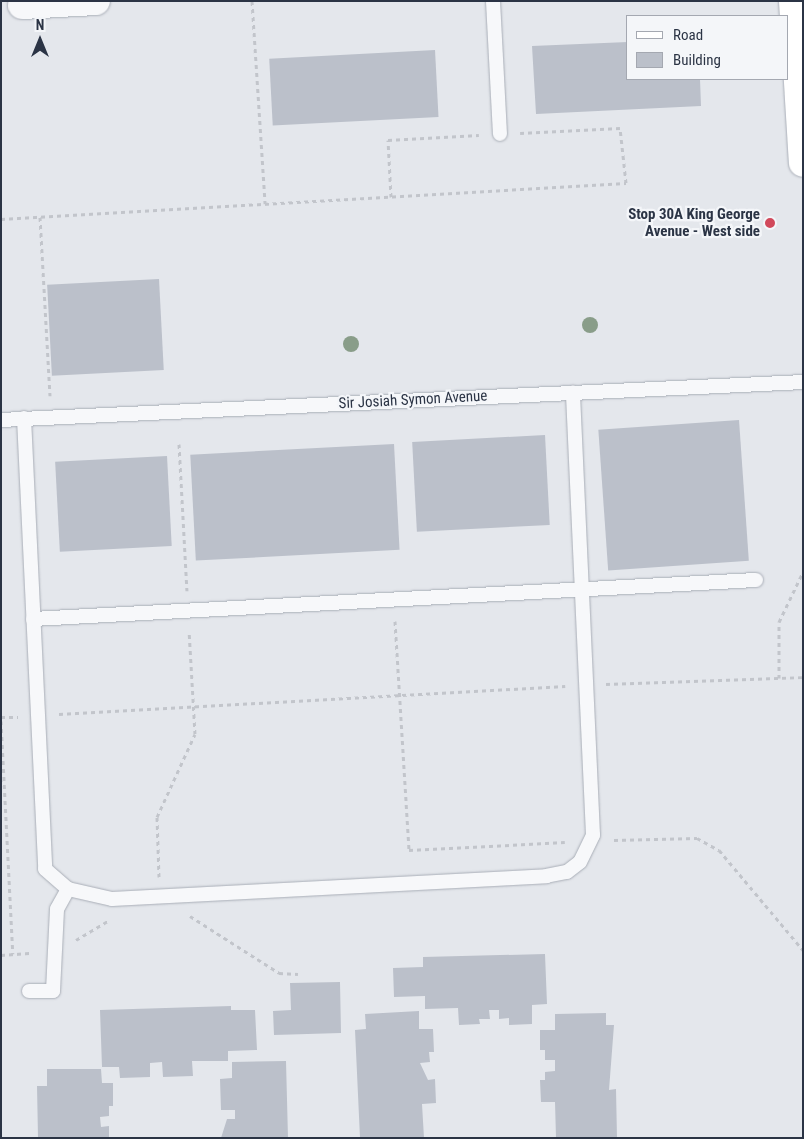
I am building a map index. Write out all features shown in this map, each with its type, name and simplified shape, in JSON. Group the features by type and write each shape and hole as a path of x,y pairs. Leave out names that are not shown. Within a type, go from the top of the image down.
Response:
{"street":[{"path":"22,5 96,1"},
{"path":"794,1 803,164"}],"lane":[{"path":"493,1 500,134"},
{"name":"Sir Josiah Symon Avenue","path":"1,420 803,382"},
{"path":"24,418 45,869 68,890 112,899 546,876 567,872 580,862 591,841 573,392"},
{"path":"33,619 756,580"},
{"path":"30,991 53,991 58,909 68,890"}],"path":[{"path":"252,1 265,204"},
{"path":"1,219 626,183"},
{"path":"40,217 51,404"},
{"path":"179,444 188,596"},
{"path":"779,678 779,622 803,572"},
{"path":"393,599 408,850 697,838 719,850 803,950"},
{"path":"160,885 157,817 195,734 189,628"},
{"path":"54,715 585,684 803,678"},
{"path":"13,954 1,719 26,716"},
{"path":"180,916 190,916 280,973 298,974"},
{"path":"1,955 55,952 114,917"}],"building":[{"path":"626,42 626,80 700,80 701,106 536,114 532,46"},
{"path":"435,50 439,117 273,126 269,59"},
{"path":"159,279 164,370 52,376 47,285"},
{"path":"739,420 749,561 608,570 598,430"},
{"path":"545,435 550,525 417,532 412,442"},
{"path":"394,444 400,550 196,561 190,455"},
{"path":"167,456 172,546 60,552 55,462"},
{"path":"545,954 547,1004 532,1005 532,1024 509,1025 509,1018 499,1019 499,1010 489,1010 490,1019 479,1019 480,1024 459,1025 458,1008 425,1009 425,996 394,997 393,968 423,967 423,957"},
{"path":"340,982 341,1033 274,1035 273,1011 291,1010 290,983"},
{"path":"231,1006 231,1010 255,1010 257,1050 228,1051 228,1061 192,1061 193,1076 163,1077 162,1062 150,1063 150,1077 120,1078 119,1067 102,1067 100,1010"},
{"path":"419,1011 419,1029 433,1029 434,1052 429,1052 430,1062 420,1063 428,1080 435,1079 436,1103 422,1104 424,1138 360,1138 355,1030 366,1029 365,1014"},
{"path":"606,1013 606,1025 614,1025 609,1090 616,1089 617,1138 556,1138 555,1102 541,1102 540,1080 545,1080 545,1072 555,1071 555,1060 545,1060 545,1050 540,1050 540,1030 555,1030 555,1014"},
{"path":"286,1061 288,1138 221,1138 227,1119 235,1119 235,1110 221,1110 220,1079 232,1078 232,1062"},
{"path":"47,1069 101,1069 102,1083 113,1083 113,1106 109,1106 109,1116 100,1117 101,1127 109,1126 109,1138 38,1138 37,1086 47,1086"}],"place":[{"name":"Stop 30A King George Avenue - West side","path":"770,223"}]}
